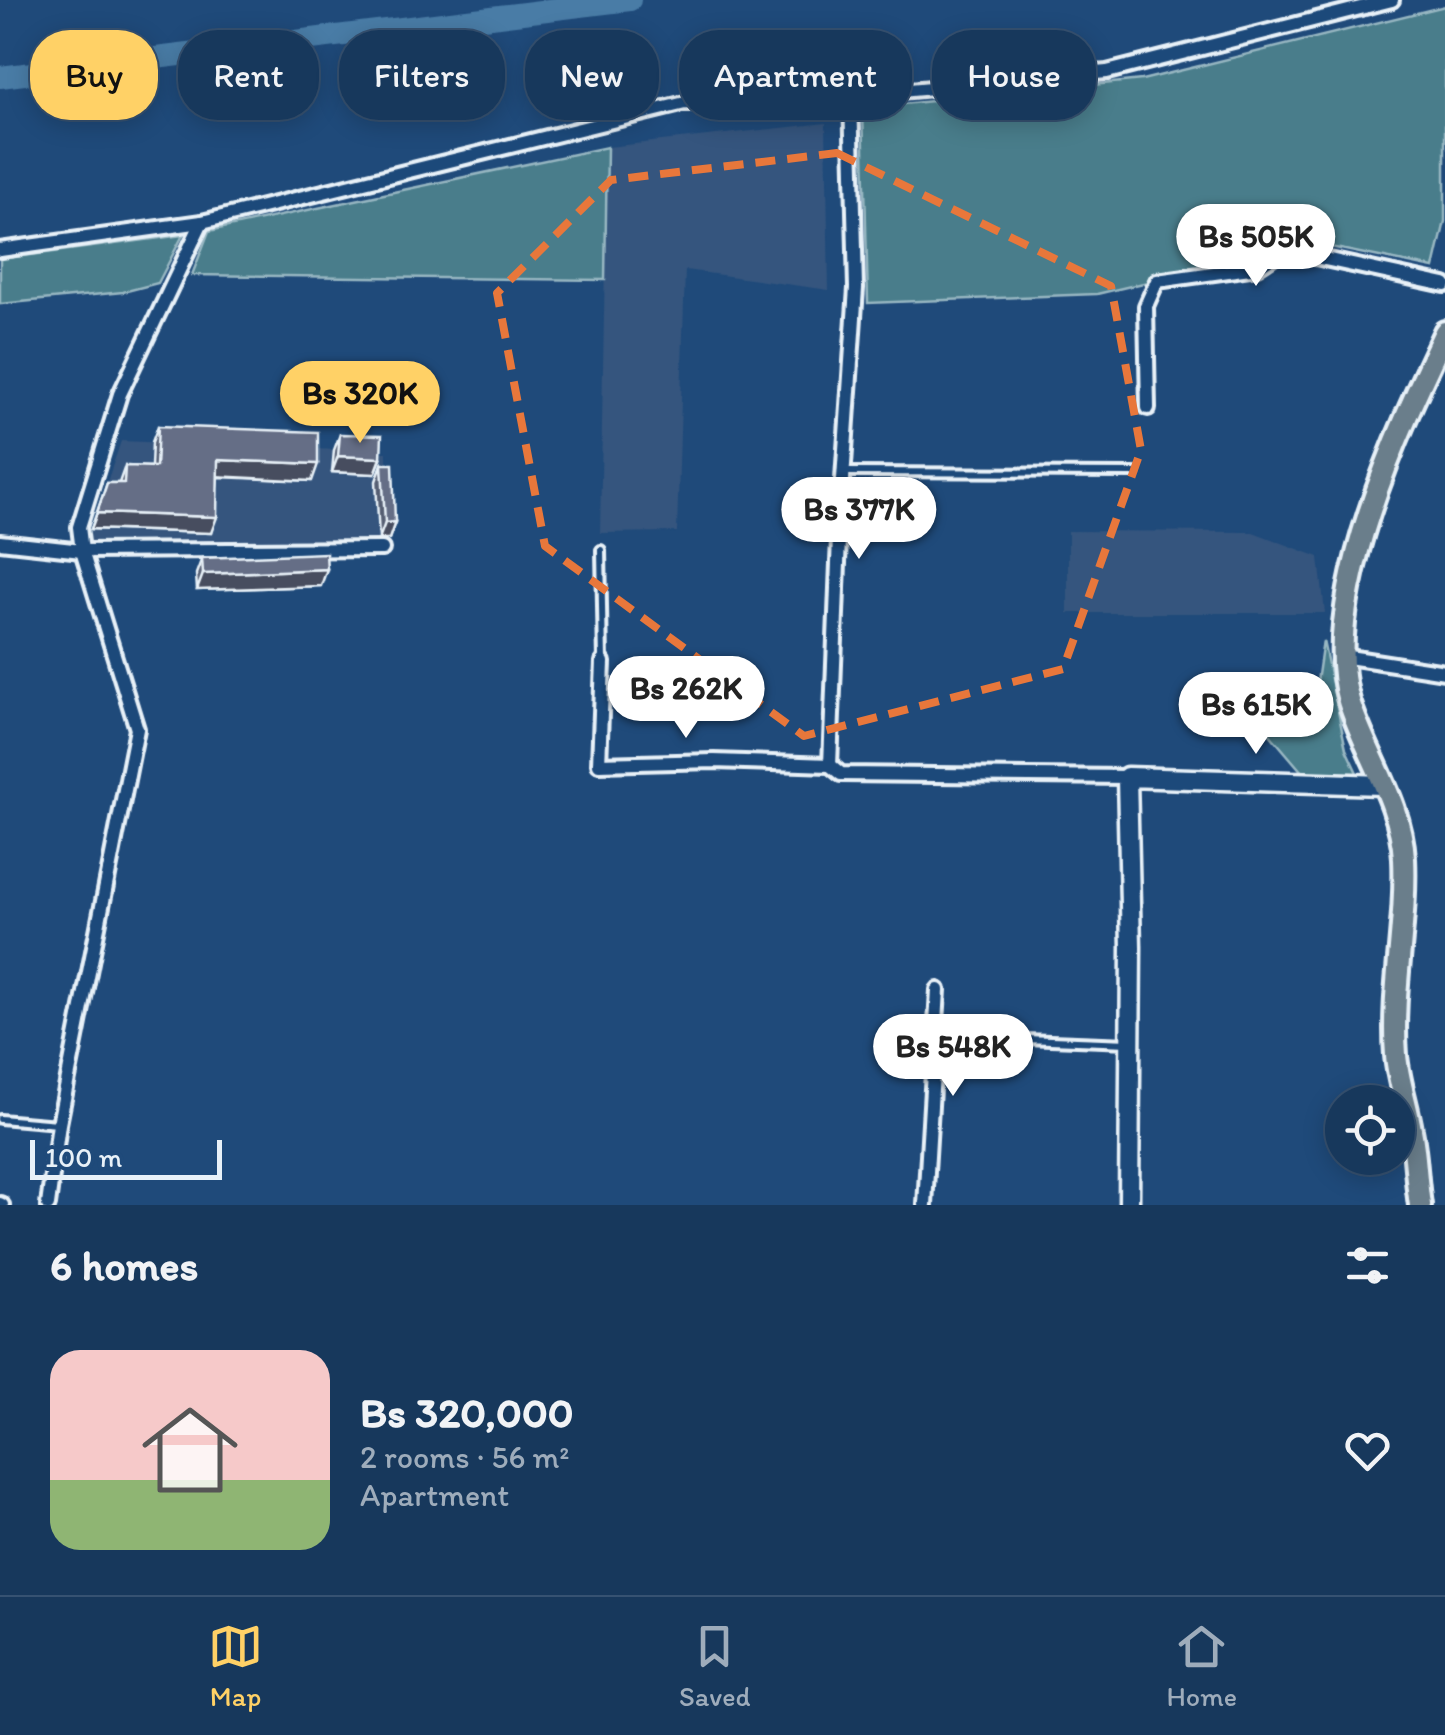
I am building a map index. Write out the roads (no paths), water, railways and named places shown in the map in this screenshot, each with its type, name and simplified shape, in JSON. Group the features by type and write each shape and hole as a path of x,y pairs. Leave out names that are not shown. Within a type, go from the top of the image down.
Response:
{"main road":[{"path":"1420,1205 1412,1132 1396,1057 1404,854 1384,784 1348,698 1342,656 1352,581 1388,458 1445,332"},
{"path":"1130,1205 1127,778 1384,784"}],"street":[{"path":"912,90 1107,72 1392,0"},
{"path":"0,250 202,222 679,105"},
{"path":"830,765 856,288 852,120"},
{"path":"48,1205 59,1124 137,730 82,550 79,527 120,394 202,222"},
{"path":"1148,408 1146,306 1158,281 1258,267 1283,250 1445,285"},
{"path":"0,542 82,550 382,549"},
{"path":"1342,656 1445,672"},
{"path":"603,662 599,764 714,761 830,765 842,774 1127,778"},
{"path":"925,1205 938,990"}],"lane":[{"path":"843,472 1135,473"},
{"path":"601,550 603,662"},
{"path":"934,1052 960,1052 999,1038 1130,1044"},
{"path":"0,1119 59,1124"}],"waterway":[{"path":"0,77 630,0"}]}
